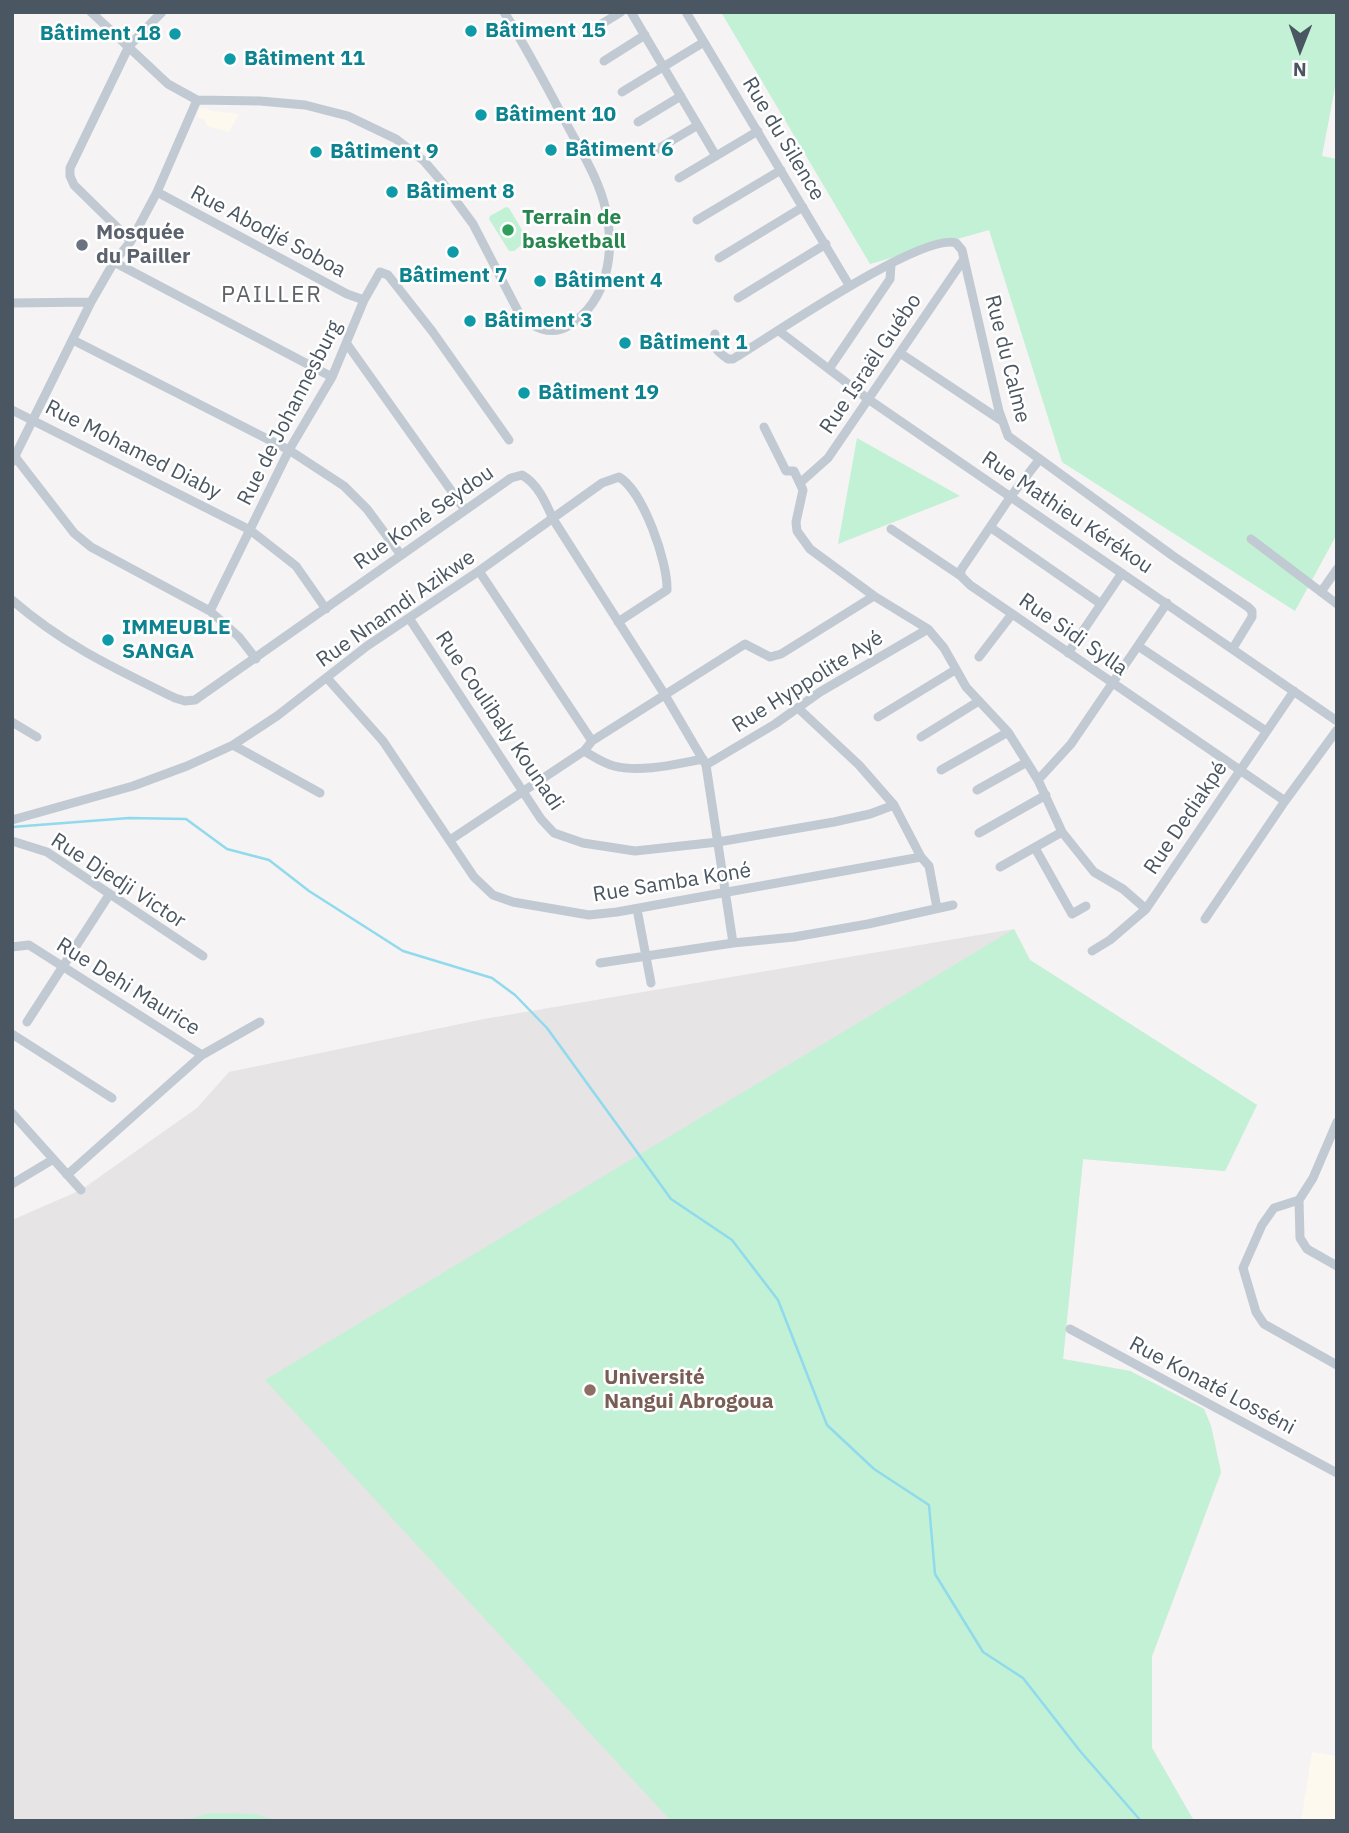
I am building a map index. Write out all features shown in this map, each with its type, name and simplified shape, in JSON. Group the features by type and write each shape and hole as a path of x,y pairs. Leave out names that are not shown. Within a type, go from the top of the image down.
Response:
{"street":[{"path":"91,12 169,85 197,100 305,105 348,116 396,139 424,162 473,224 519,313 539,329 554,331 565,328 588,309 599,293 606,275 609,255 606,209 584,157 504,12"},
{"path":"131,241 74,185 70,168 129,46 162,12"},
{"path":"587,33 621,12"},
{"path":"631,12 716,156"},
{"name":"Rue du Silence","path":"687,12 849,285"},
{"path":"604,61 645,35"},
{"path":"622,92 704,42"},
{"path":"638,122 681,96"},
{"path":"197,100 157,192 131,241 114,262 91,302 32,418 14,460 74,533 92,547 210,611 239,637 256,659"},
{"path":"656,150 698,125"},
{"path":"679,178 758,131"},
{"path":"697,220 781,170"},
{"name":"Rue Abodjé Soboa","path":"157,192 346,294 364,300"},
{"path":"719,258 803,207"},
{"path":"715,334 715,347 730,359 849,285 943,241 959,245 964,259"},
{"path":"738,298 826,244"},
{"name":"Rue Israël Guébo","path":"800,483 828,458 964,259"},
{"name":"Rue du Calme","path":"964,259 1002,421 1008,436 1248,607 1252,611 1252,617 1233,648"},
{"path":"114,262 332,377"},
{"path":"829,369 890,279 891,265"},
{"name":"Rue de Johannesburg","path":"210,611 289,450 332,377 364,300 377,275 382,271 432,331 509,440"},
{"path":"12,303 91,302"},
{"name":"Rue Mathieu Kérékou","path":"779,331 868,399 1337,721"},
{"path":"73,340 289,450 344,486 367,509 401,555"},
{"path":"347,344 465,510"},
{"path":"900,353 1002,421"},
{"name":"Rue Mohamed Diaby","path":"12,410 250,530 296,566 326,609"},
{"path":"764,427 786,471 793,471 803,489 796,522 797,531 810,549 874,596 928,629 944,648 966,687 1008,732 1038,780 1062,832 1094,872 1123,889 1146,909"},
{"path":"961,576 961,570 1039,460"},
{"name":"Rue Koné Seydou","path":"12,600 51,632 96,659 185,701 201,698 511,478 522,475 533,483 546,502 553,519 666,695 705,762 733,943"},
{"name":"Rue Nnamdi Azikwe","path":"12,820 133,786 233,745 277,716 367,646 479,571 602,482 619,477 628,482 634,490 647,515 667,579 667,590 618,622"},
{"path":"990,527 1101,604"},
{"name":"Rue Sidi Sylla","path":"891,529 1239,771 1285,800"},
{"path":"1251,539 1337,604"},
{"path":"1321,592 1337,569"},
{"path":"479,571 592,741"},
{"path":"1068,653 1122,573"},
{"path":"450,840 584,751 592,741 745,644 770,657 781,654 874,596"},
{"path":"1038,780 1071,744 1167,603"},
{"path":"979,657 1012,614"},
{"name":"Rue Coulibaly Kounadi","path":"409,618 541,819 554,833 583,843 635,852 718,842 834,822 870,814 894,805"},
{"name":"Rue Hyppolite Ayé","path":"705,762 928,629"},
{"path":"1138,646 1266,732"},
{"path":"878,718 955,670"},
{"name":"Rue Samba Koné","path":"327,678 383,741 474,877 493,895 513,902 589,915 726,894 921,857"},
{"name":"Rue Dediakpé","path":"1092,951 1110,940 1146,909 1294,691"},
{"path":"921,737 979,701"},
{"path":"798,708 859,765 894,805 921,857 929,866 937,908"},
{"path":"12,722 37,737"},
{"path":"1205,919 1285,800 1337,730"},
{"path":"941,770 1008,732"},
{"path":"233,745 320,793"},
{"path":"584,751 620,767 705,762"},
{"path":"977,790 1027,762"},
{"path":"979,833 1046,795"},
{"path":"1000,867 1062,832"},
{"name":"Rue Djedji Victor","path":"12,841 47,852 203,957"},
{"path":"1035,848 1072,914 1086,906"},
{"path":"27,1022 109,895"},
{"path":"600,962 818,932 953,905"},
{"path":"637,909 651,982"},
{"name":"Rue Dehi Maurice","path":"12,947 29,945 202,1055 260,1022"},
{"path":"12,1034 113,1098"},
{"path":"67,1175 202,1055"},
{"path":"12,1113 81,1190"},
{"path":"1337,1122 1313,1178 1299,1200 1300,1238 1307,1249 1337,1266"},
{"path":"12,1130 24,1126"},
{"path":"12,1184 52,1160"},
{"path":"1299,1200 1274,1208 1262,1225 1244,1268 1256,1312 1264,1324 1337,1365"},
{"name":"Rue Konaté Losséni","path":"1070,1329 1337,1473"}],"shaded area":[{"path":"199,109 239,114 229,132 207,126 204,119 198,118"},
{"name":"Université Nangui Abrogoua","path":"1014,929 1030,960 1257,1105 1225,1171 1083,1159 1063,1359 1130,1371 1204,1409 1211,1426 1221,1472 1152,1656 1152,1748 1194,1821 12,1821 12,1220 81,1190 197,1108 229,1072 484,1019"},
{"path":"1312,1752 1337,1756 1337,1821 1301,1821"}],"green space":[{"path":"721,12 1337,12 1337,77 1322,156 1337,159 1337,534 1295,611 1062,462 989,230 870,264"},
{"name":"Terrain de basketball","path":"506,207 528,240 514,251 509,251 489,219"},
{"path":"857,438 960,496 838,544"},
{"path":"1014,929 1030,960 1257,1105 1225,1171 1083,1159 1063,1359 1130,1371 1204,1409 1211,1426 1221,1472 1152,1656 1152,1748 1194,1821 671,1821 265,1380"},
{"path":"210,1813 253,1814 280,1821 182,1821"}],"waterway":[{"path":"12,827 129,818 186,819 227,849 269,860 309,891 403,951 492,978 515,995 547,1028 671,1199 732,1240 778,1300 827,1425 874,1469 929,1505 935,1574 983,1652 1023,1678 1080,1751 1141,1821"}],"place":[{"name":"Bâtiment 15","path":"471,31"},
{"name":"Bâtiment 18","path":"175,34"},
{"name":"Bâtiment 11","path":"230,59"},
{"name":"Bâtiment 10","path":"481,115"},
{"name":"Bâtiment 6","path":"551,150"},
{"name":"Bâtiment 9","path":"316,152"},
{"name":"Bâtiment 8","path":"392,192"},
{"name":"Terrain de basketball","path":"508,230"},
{"name":"Mosquée du Pailler","path":"82,245"},
{"name":"Bâtiment 7","path":"453,252"},
{"name":"Bâtiment 4","path":"540,281"},
{"name":"Bâtiment 3","path":"470,321"},
{"name":"Bâtiment 1","path":"625,343"},
{"name":"Bâtiment 19","path":"524,393"},
{"name":"IMMEUBLE SANGA","path":"108,640"},
{"name":"Université Nangui Abrogoua","path":"590,1390"}],"district":[{"name":"PAILLER","path":"272,295"}]}
